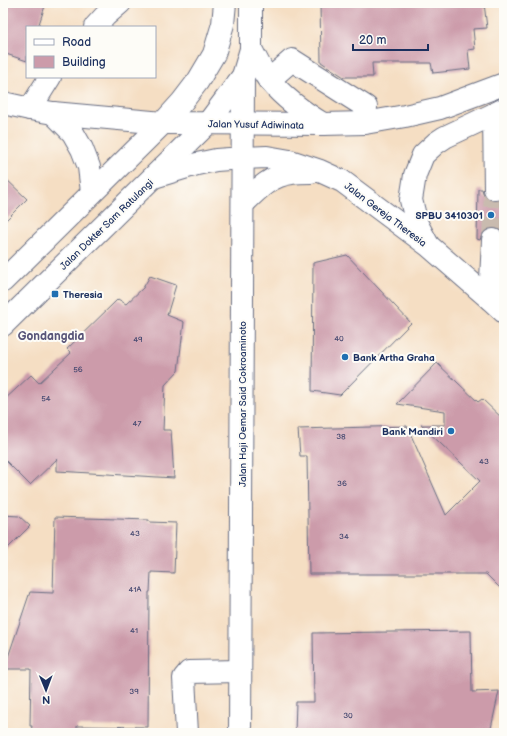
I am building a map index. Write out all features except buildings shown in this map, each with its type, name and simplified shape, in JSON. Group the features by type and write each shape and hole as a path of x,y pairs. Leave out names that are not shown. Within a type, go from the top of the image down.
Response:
{"street":[{"path":"97,26 105,16 120,3"},
{"path":"3,281 163,123 182,102 198,81 214,54 223,24 225,3"},
{"name":"Jalan Haji Oemar Said Cokroaminoto","path":"240,733 243,76 251,49 251,3"},
{"path":"251,49 270,80 287,100 298,109 323,124"},
{"path":"270,80 292,60 366,107 365,123"},
{"name":"Jalan Haji Oemar Said Cokroaminoto","path":"208,123 243,76"},
{"path":"30,109 49,78"},
{"name":"Jalan Yusuf Adiwinata","path":"3,103 53,113 163,123 365,123 440,108 504,84"},
{"path":"428,246 417,224 412,200 412,187 423,155 445,137 499,112 494,189"},
{"path":"53,113 73,133 82,149 89,167 92,192"},
{"name":"Jalan Dokter Sam Ratulangi","path":"3,325 208,123"},
{"name":"Jalan Gereja Theresia","path":"154,177 210,161 267,157 290,161 320,172 342,181 428,246 497,305"},
{"path":"243,204 264,184 277,177 291,173 320,172"},
{"path":"492,240 497,305"},
{"path":"187,733 184,678 189,672 240,671"}],"tunnel":[{"path":"493,240 495,189"}],"place":[{"name":"SPBU 3410301","path":"491,215"},
{"name":"Theresia","path":"55,294"},
{"name":"Bank Artha Graha","path":"345,357"},
{"name":"Bank Mandiri","path":"451,431"}],"district":[{"name":"Gondangdia","path":"51,336"}]}
